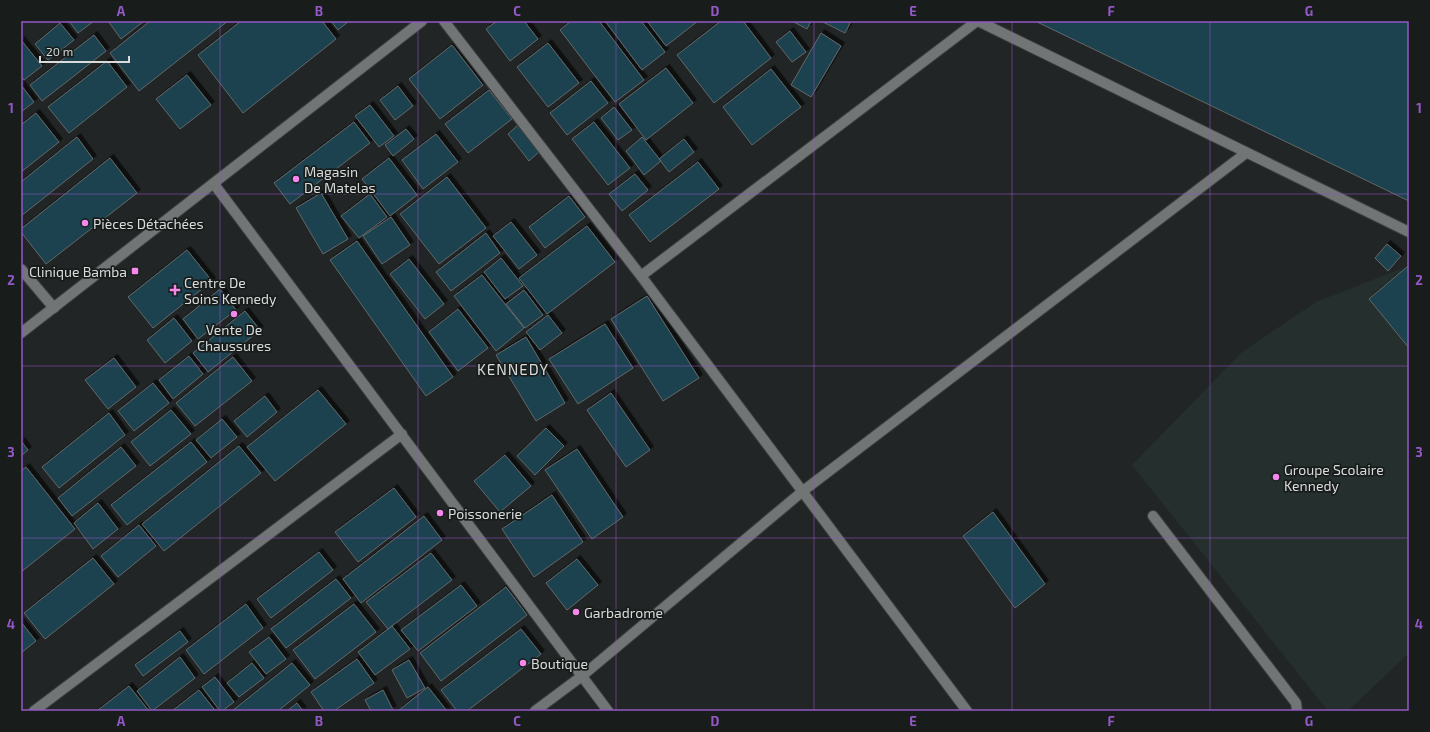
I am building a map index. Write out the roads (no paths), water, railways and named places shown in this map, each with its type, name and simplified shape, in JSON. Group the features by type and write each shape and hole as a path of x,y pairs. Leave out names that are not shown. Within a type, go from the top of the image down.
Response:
{"street":[{"path":"21,333 422,21"},
{"path":"444,21 641,276 967,711"},
{"path":"641,276 978,21 1409,232"},
{"path":"535,711 582,676 803,492 1246,153"},
{"path":"214,184 608,711"},
{"path":"21,269 54,308"},
{"path":"34,711 402,434"},
{"path":"1154,516 1296,703 1297,711"}],"place":[{"name":"Magasin De Matelas","path":"296,179"},
{"name":"Pièces Détachées","path":"85,223"},
{"name":"Clinique Bamba","path":"135,271"},
{"name":"Centre De Soins Kennedy","path":"175,290"},
{"name":"Vente De Chaussures","path":"234,314"},
{"name":"Groupe Scolaire Kennedy","path":"1276,477"},
{"name":"Poissonerie","path":"440,513"},
{"name":"Garbadrome","path":"576,612"},
{"name":"Boutique","path":"523,663"}],"district":[{"name":"KENNEDY","path":"513,369"}]}
